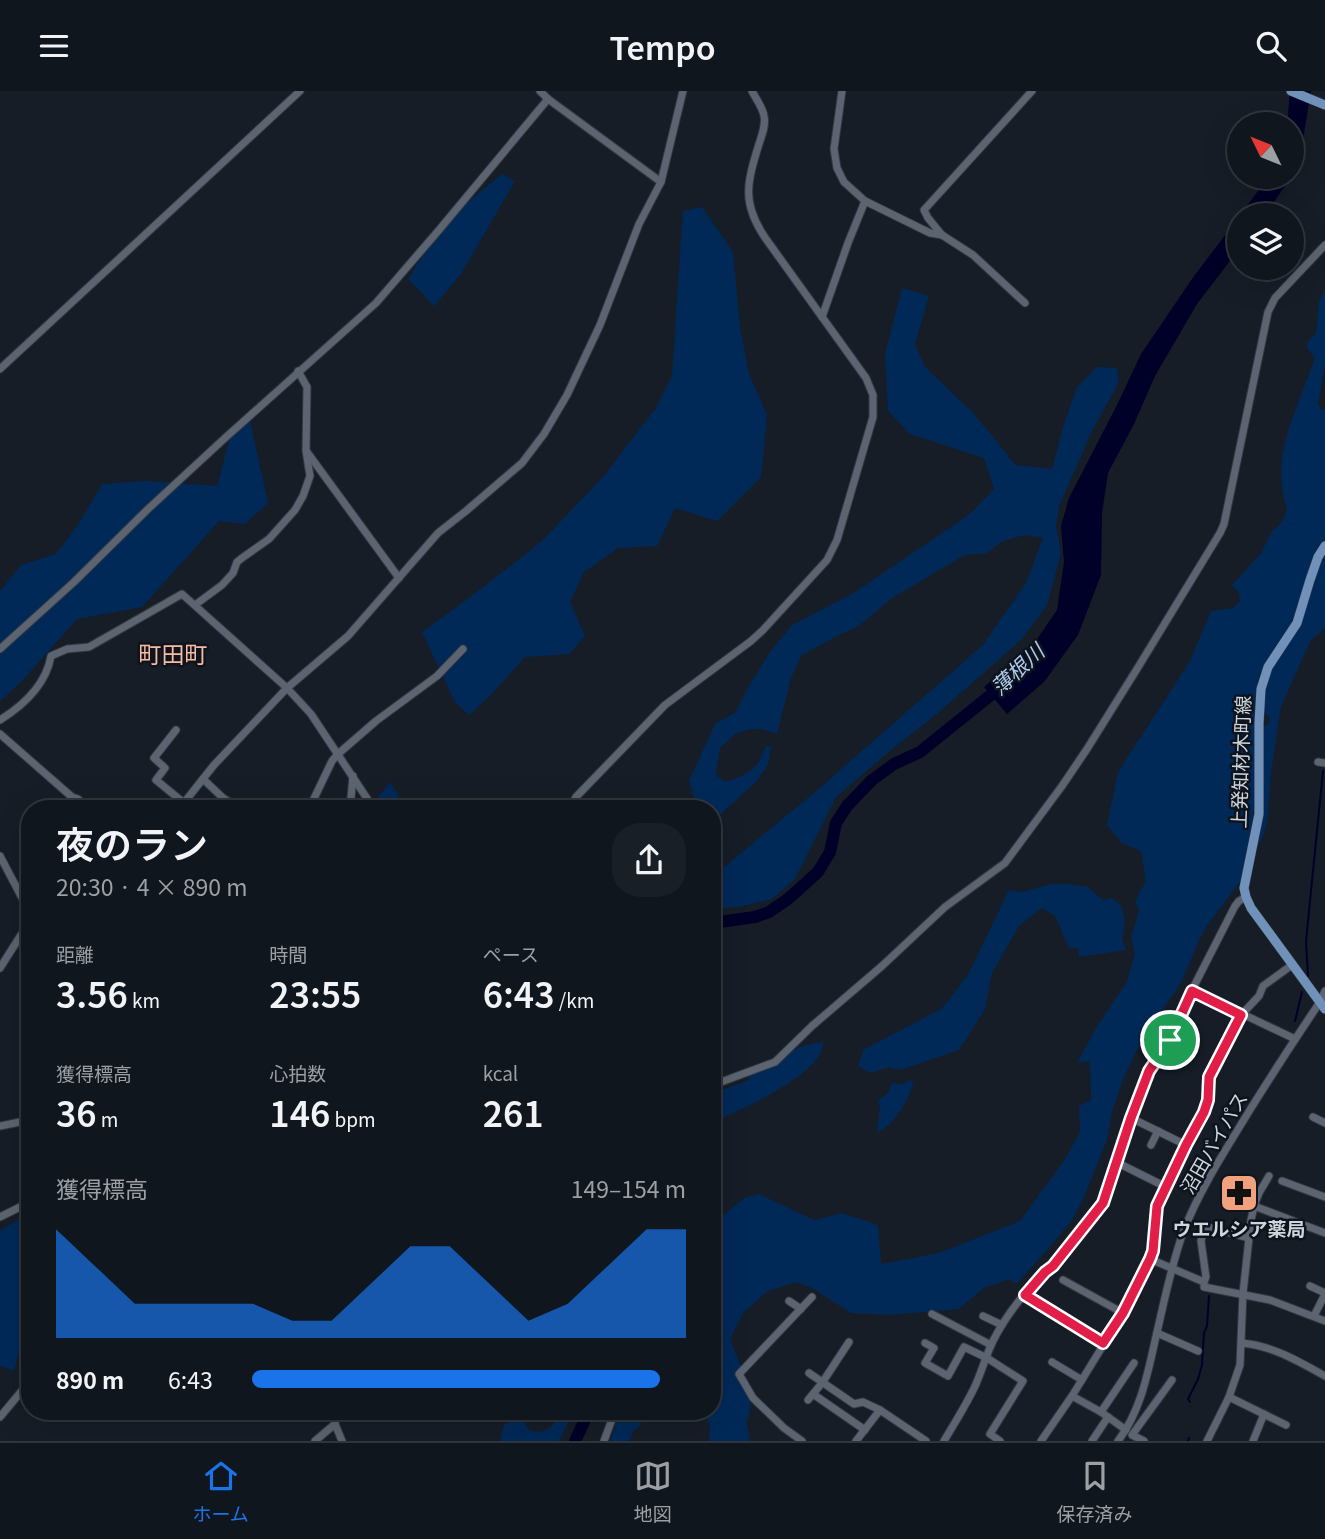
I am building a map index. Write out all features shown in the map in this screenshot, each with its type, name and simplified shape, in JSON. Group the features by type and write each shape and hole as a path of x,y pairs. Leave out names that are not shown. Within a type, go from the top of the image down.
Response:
{"main road":[{"path":"1291,91 1325,105"},
{"name":"上発知材木町線","path":"1246,897 1245,882 1259,814 1261,689 1268,667 1297,623 1318,557 1325,547"},
{"path":"1246,897 1251,908 1322,1005"}],"street":[{"path":"0,369 300,91"},
{"path":"540,91 661,182"},
{"path":"186,800 287,688 348,636 438,533 522,463 544,433 567,395 600,325 639,224 661,182 683,91"},
{"path":"574,800 665,705 763,630 827,560 837,540 869,431 874,405 870,386 757,226 750,210 749,178 765,117 752,91"},
{"path":"842,91 834,149 837,168 844,182 865,201 930,233 942,235"},
{"path":"1025,303 973,255 942,235 923,210 1032,91"},
{"path":"0,649 298,370 376,303 548,99"},
{"path":"822,317 865,201"},
{"path":"721,1082 775,1062 946,907 1005,863 1062,786 1220,533 1268,312 1275,298 1325,245"},
{"path":"195,605 222,585 233,573 237,562 269,539 295,510 303,496 310,476 306,451 307,387 298,370"},
{"path":"306,451 399,578"},
{"path":"0,720 37,688 45,677 51,656 67,649 89,647 182,594 287,688 311,714 368,800"},
{"path":"313,800 338,754 376,721 437,676 463,649"},
{"path":"175,800 156,780 165,768 154,758 176,730"},
{"path":"0,734 72,797 79,800"},
{"path":"351,800 353,776"},
{"path":"203,779 226,800"},
{"path":"0,856 21,896"},
{"path":"944,1441 966,1404 1002,1325 1103,1203 1149,1071 1170,1040 1237,904 1246,897"},
{"path":"0,968 21,935"},
{"path":"1041,1441 1123,1313 1150,1259 1157,1206 1207,1105 1209,1077 1241,1015 1259,996 1263,986 1292,965"},
{"path":"1192,991 1294,1039"},
{"name":"沼田バイパス","path":"1118,1441 1139,1403 1147,1380 1173,1268 1184,1231 1200,1195 1294,1039 1322,1005 1325,991"},
{"path":"1196,1101 1207,1105"},
{"path":"1313,1117 1325,1123"},
{"path":"1131,1118 1186,1145"},
{"path":"0,1126 21,1122"},
{"path":"1151,1145 1158,1131"},
{"path":"1116,1162 1166,1187"},
{"path":"1207,1441 1239,1372 1249,1238 1254,1206 1269,1176"},
{"path":"1282,1181 1325,1197"},
{"path":"0,1217 21,1206"},
{"path":"1254,1206 1325,1233"},
{"path":"1249,1238 1204,1226 1201,1241 1206,1277 1204,1287 1270,1300 1325,1321"},
{"path":"1150,1259 1204,1282"},
{"path":"1063,1280 1123,1313"},
{"path":"1311,1286 1325,1294 1314,1316"},
{"path":"1025,1295 1103,1343"},
{"path":"802,1441 784,1428 753,1398 739,1374 812,1297"},
{"path":"789,1301 801,1309"},
{"path":"932,1314 991,1345"},
{"path":"983,1316 1002,1325"},
{"path":"1157,1333 1198,1351"},
{"path":"849,1342 810,1397 865,1430"},
{"path":"925,1343 934,1348 926,1363 948,1376 964,1347 1023,1381 990,1434 1000,1441"},
{"path":"1242,1343 1258,1344 1272,1349 1325,1376"},
{"path":"1052,1362 1082,1380"},
{"path":"1092,1441 1104,1414 1134,1363"},
{"path":"809,1373 854,1404 863,1402 926,1441"},
{"path":"1144,1441 1132,1435 1171,1380"},
{"path":"0,1417 21,1392"},
{"path":"1072,1396 1126,1430"},
{"path":"1229,1397 1286,1425"},
{"path":"1139,1403 1149,1411"},
{"path":"856,1441 880,1411"},
{"path":"1254,1441 1264,1414"},
{"path":"335,1420 342,1441"},
{"path":"604,1441 611,1420"},
{"path":"315,1441 335,1424"}],"shaded area":[{"path":"502,174 515,181 461,274 434,306 408,279 444,222"},
{"path":"702,207 733,252 740,328 749,374 767,415 761,477 717,521 675,508 657,546 618,548 584,572 570,602 585,636 569,654 525,657 469,715 455,702 422,632 541,542 603,477 656,408 672,376 683,211"},
{"path":"902,288 929,296 915,344 925,367 971,411 1015,465 1052,469 1077,387 1097,367 1117,368 1119,382 1092,431 1059,506 1056,526 1061,553 1047,605 1022,639 836,797 795,879 772,899 721,908 721,870 815,792 983,645 1026,583 1043,538 1024,535 1003,541 987,553 965,555 892,598 859,626 801,656 791,678 777,734 751,729 735,734 720,748 716,775 725,782 752,770 766,745 771,747 768,765 755,783 721,814 721,800 695,800 689,781 715,724 736,712 770,652 792,625 852,594 970,514 994,489 984,458 910,434 888,411 885,354"},
{"path":"1325,290 1325,363 1318,404 1325,410 1325,539 1315,555 1293,622 1258,679 1255,700 1254,809 1242,879 1207,926 1182,981 1140,1044 1112,1111 1107,1140 1072,1220 1016,1284 1009,1279 984,1288 959,1309 888,1315 851,1313 812,1288 796,1282 768,1291 743,1313 730,1339 749,1392 749,1413 746,1421 750,1441 709,1441 708,1420 721,1420 721,1217 744,1198 759,1194 814,1220 842,1213 878,1225 881,1264 939,1253 1020,1221 1064,1161 1080,1132 1079,1106 1091,1100 1090,1061 1077,1063 1127,982 1135,954 1131,938 1139,910 1135,901 1146,881 1141,851 1122,843 1107,825 1118,772 1190,661 1211,611 1233,608 1240,601 1239,593 1232,585 1261,553 1271,533 1283,521 1287,509 1282,491 1282,456 1289,427 1315,358 1307,348 1308,341 1316,334 1319,302"},
{"path":"250,421 268,503 245,524 219,521 142,607 77,619 21,682 0,701 0,591 21,565 56,554 78,525 102,484 146,481 217,486 233,426"},
{"path":"1325,556 1325,628 1311,640 1281,706 1267,823 1257,846 1263,728 1269,723 1269,716 1262,712 1264,696 1273,666 1309,596"},
{"path":"390,782 401,800 376,800"},
{"path":"1051,884 1088,887 1103,900 1112,898 1122,907 1125,922 1122,938 1126,950 1079,957 1078,948 1069,948 1055,916 1042,908 1019,926 992,973 985,1009 959,1050 900,1070 889,1067 870,1073 858,1066 863,1050 941,1009 970,971 1009,890 1022,892"},
{"path":"823,1042 820,1054 811,1066 761,1100 721,1118 721,1089 749,1080 749,1074 784,1054"},
{"path":"913,1081 912,1088 900,1111 877,1133 880,1105 878,1101 888,1093 891,1084 903,1084"},
{"path":"21,1218 21,1345 14,1371 0,1366 0,1231"},
{"path":"513,1420 523,1420 529,1430 535,1431 544,1431 557,1420 570,1420 559,1441 500,1441 504,1425"},
{"path":"618,1420 642,1420 629,1441 610,1441"}],"water":[{"path":"1290,91 1311,91 1304,133 1304,112 1288,112"},
{"path":"1283,189 1273,203 1249,203 1258,191"},
{"path":"1227,233 1227,265 1197,304 1155,376 1108,473 1102,513 1101,575 1078,635 1044,682 1007,714 984,687 1033,645 1057,610 1064,562 1061,526 1069,498 1141,354"}],"waterway":[{"name":"薄根川","path":"721,922 755,917 769,912 788,899 818,872 830,852 836,823 847,806 872,780 894,764 920,752 1002,686"},
{"path":"1308,976 1306,941 1323,771"},
{"path":"1295,1021 1302,992"},
{"path":"1190,1402 1188,1399 1202,1365 1209,1296"},
{"name":"薄根川","path":"575,1441 585,1420"}],"place":[{"name":"ウエルシア薬局","path":"1239,1193"}],"district":[{"name":"町田町","path":"173,655"}],"route":[{"path":"1192,991 1241,1015 1209,1077 1208,1100 1204,1112 1157,1206 1150,1259 1123,1313 1103,1343 1025,1295 1053,1266 1103,1203 1149,1071 1170,1040 1192,991"}]}
